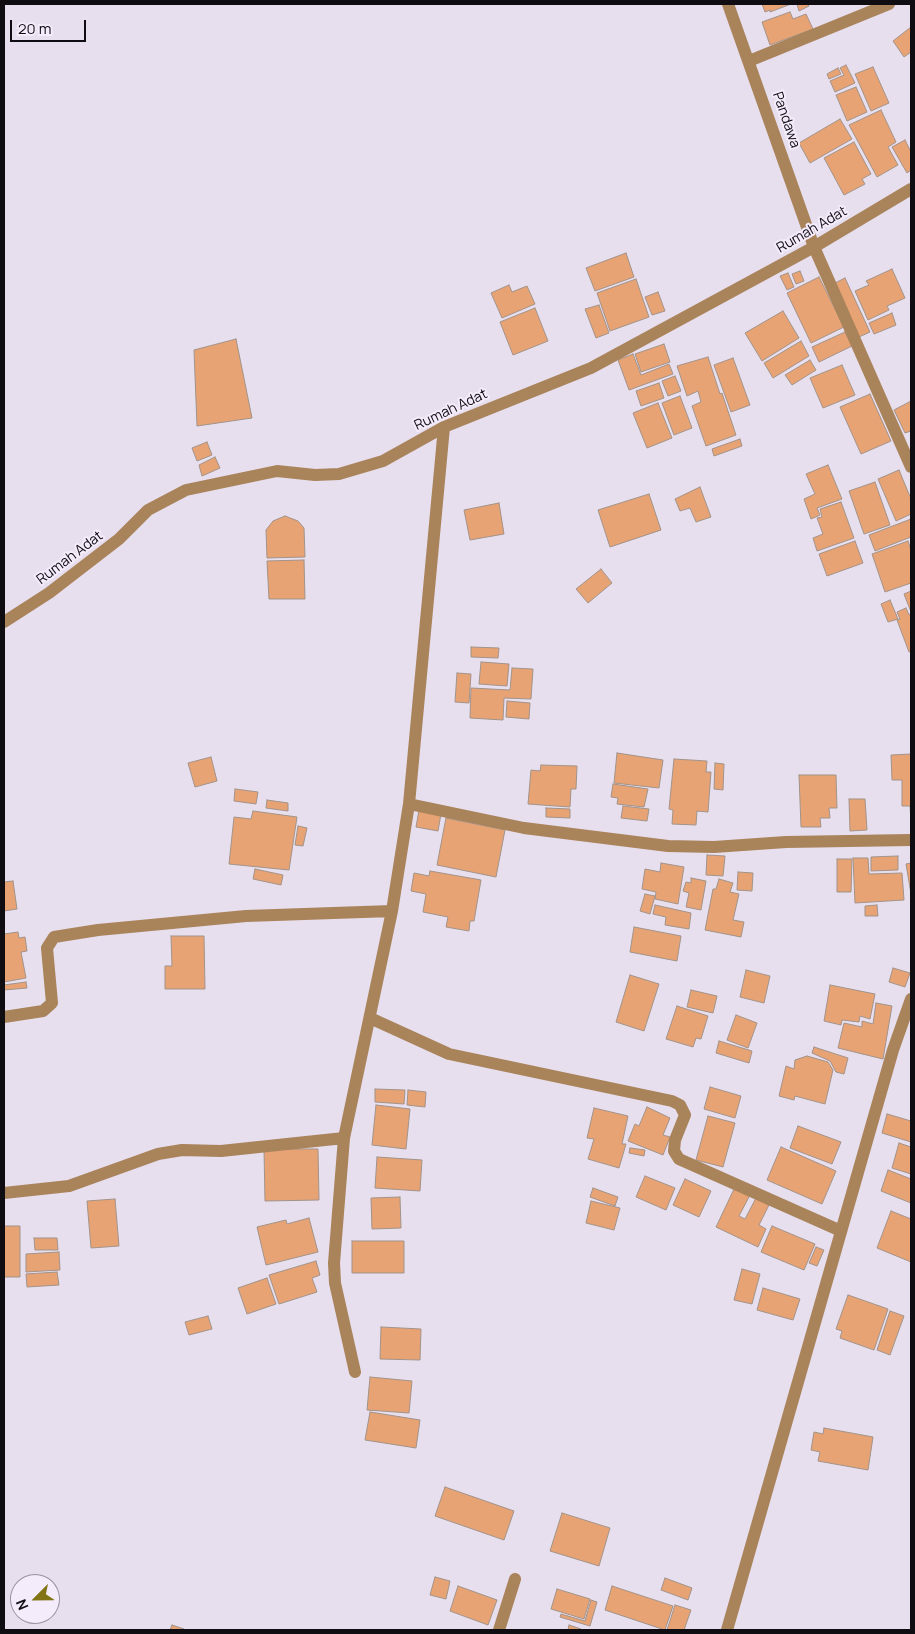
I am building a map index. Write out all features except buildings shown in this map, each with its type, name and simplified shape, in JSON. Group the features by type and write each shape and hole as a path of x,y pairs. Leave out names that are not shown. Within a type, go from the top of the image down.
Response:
{"street":[{"name":"Pandawa","path":"728,4 814,247 911,467"},
{"path":"749,61 889,4"},
{"name":"Rumah Adat","path":"4,622 65,581 119,538 148,510 186,490 277,471 315,475 339,474 383,461 444,427 591,368 814,247 911,189"},
{"path":"355,1372 335,1283 334,1263 344,1138 392,911 409,804 444,427"},
{"path":"409,804 524,828 668,846 714,847 786,842 911,840"},
{"path":"4,1017 42,1011 52,1003 47,948 54,937 98,930 246,916 392,911"},
{"path":"727,1630 892,1050 911,1000"},
{"path":"370,1018 449,1054 672,1101 680,1105 685,1115 675,1140 674,1151 679,1158 841,1231"},
{"path":"4,1193 69,1186 158,1154 182,1150 220,1151 344,1138"},
{"path":"499,1630 515,1579"}]}
